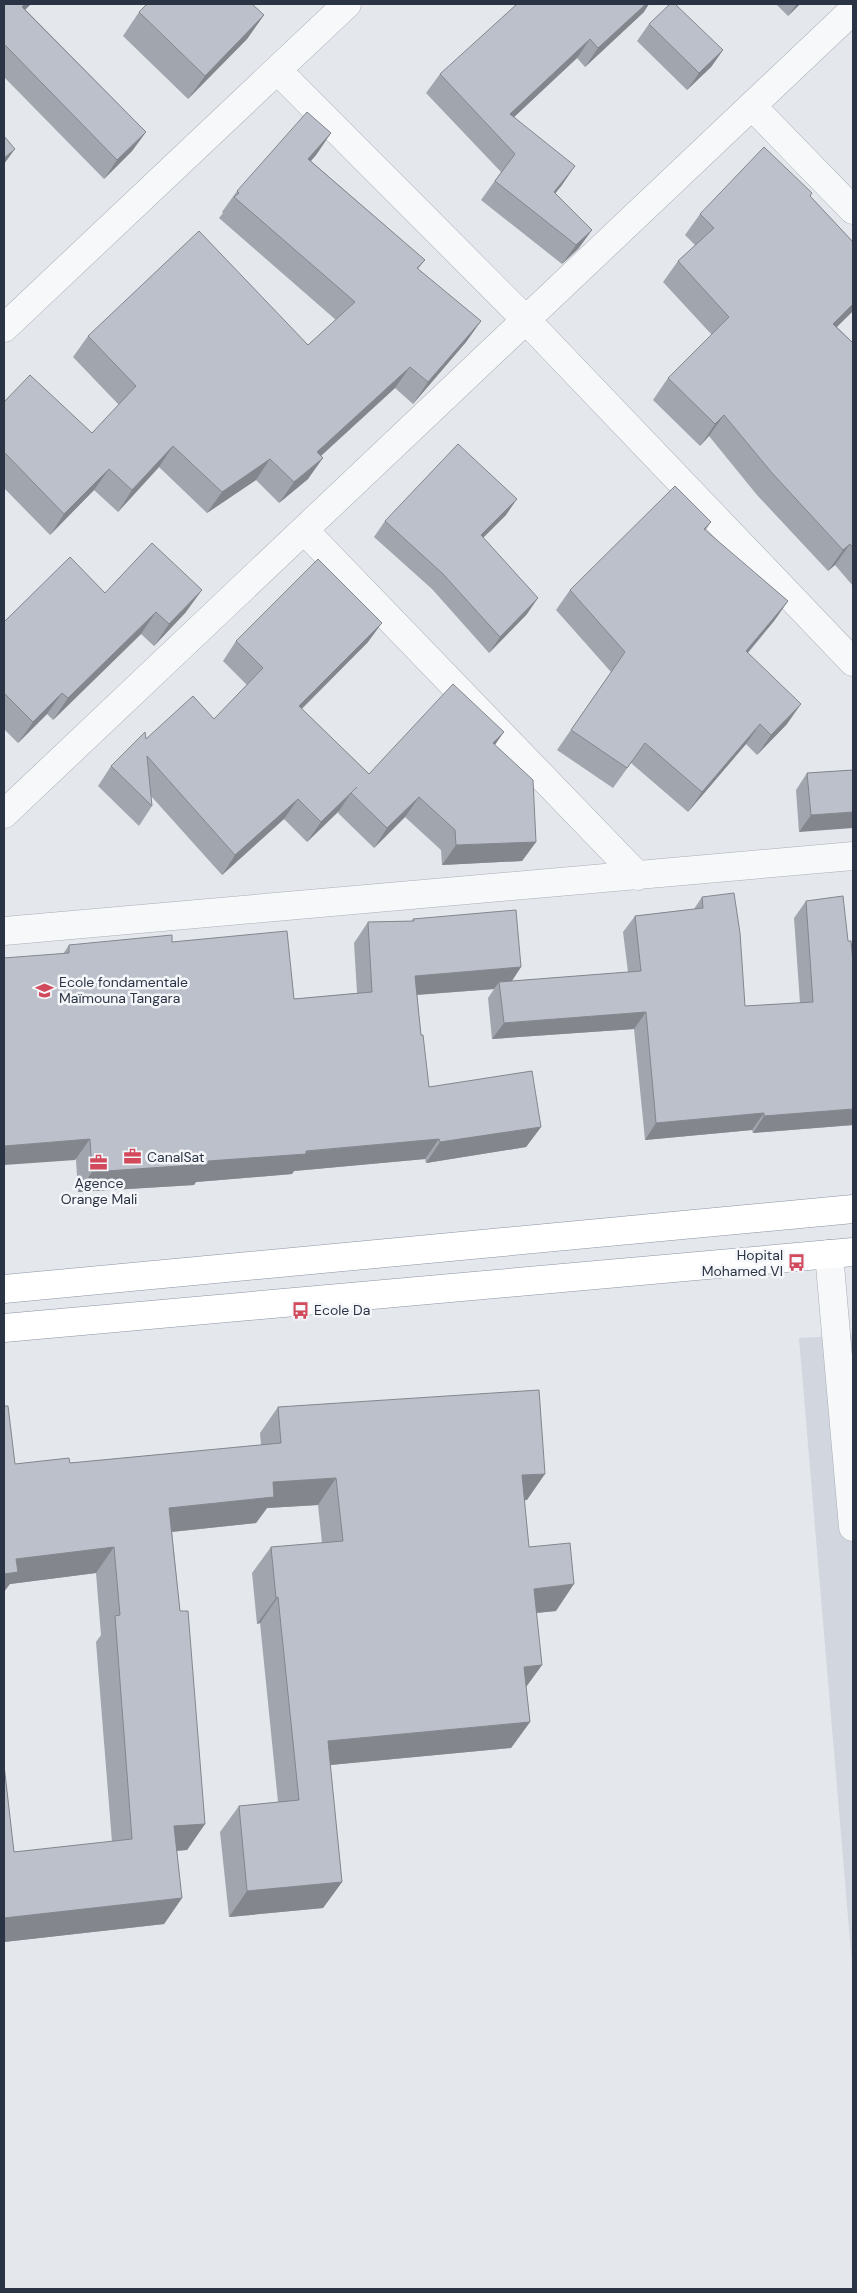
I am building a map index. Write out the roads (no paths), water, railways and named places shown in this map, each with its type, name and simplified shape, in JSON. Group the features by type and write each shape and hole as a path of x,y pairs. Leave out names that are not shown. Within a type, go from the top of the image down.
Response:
{"highway":[{"path":"4,1289 853,1209"},
{"path":"4,1328 841,1253"}],"street":[{"path":"4,328 347,4"},
{"path":"4,814 853,10"},
{"path":"277,70 526,320 853,662"},
{"path":"752,106 853,210"},
{"path":"304,530 638,876"},
{"path":"4,931 853,856"},
{"path":"841,1253 853,1527"}],"place":[{"name":"Ecole fondamentale Maïmouna Tangara","path":"45,990"},
{"name":"CanalSat","path":"133,1157"},
{"name":"Agence Orange Mali","path":"99,1163"},
{"name":"Hopital Mohamed VI","path":"797,1263"},
{"name":"Ecole Da","path":"300,1310"}]}
